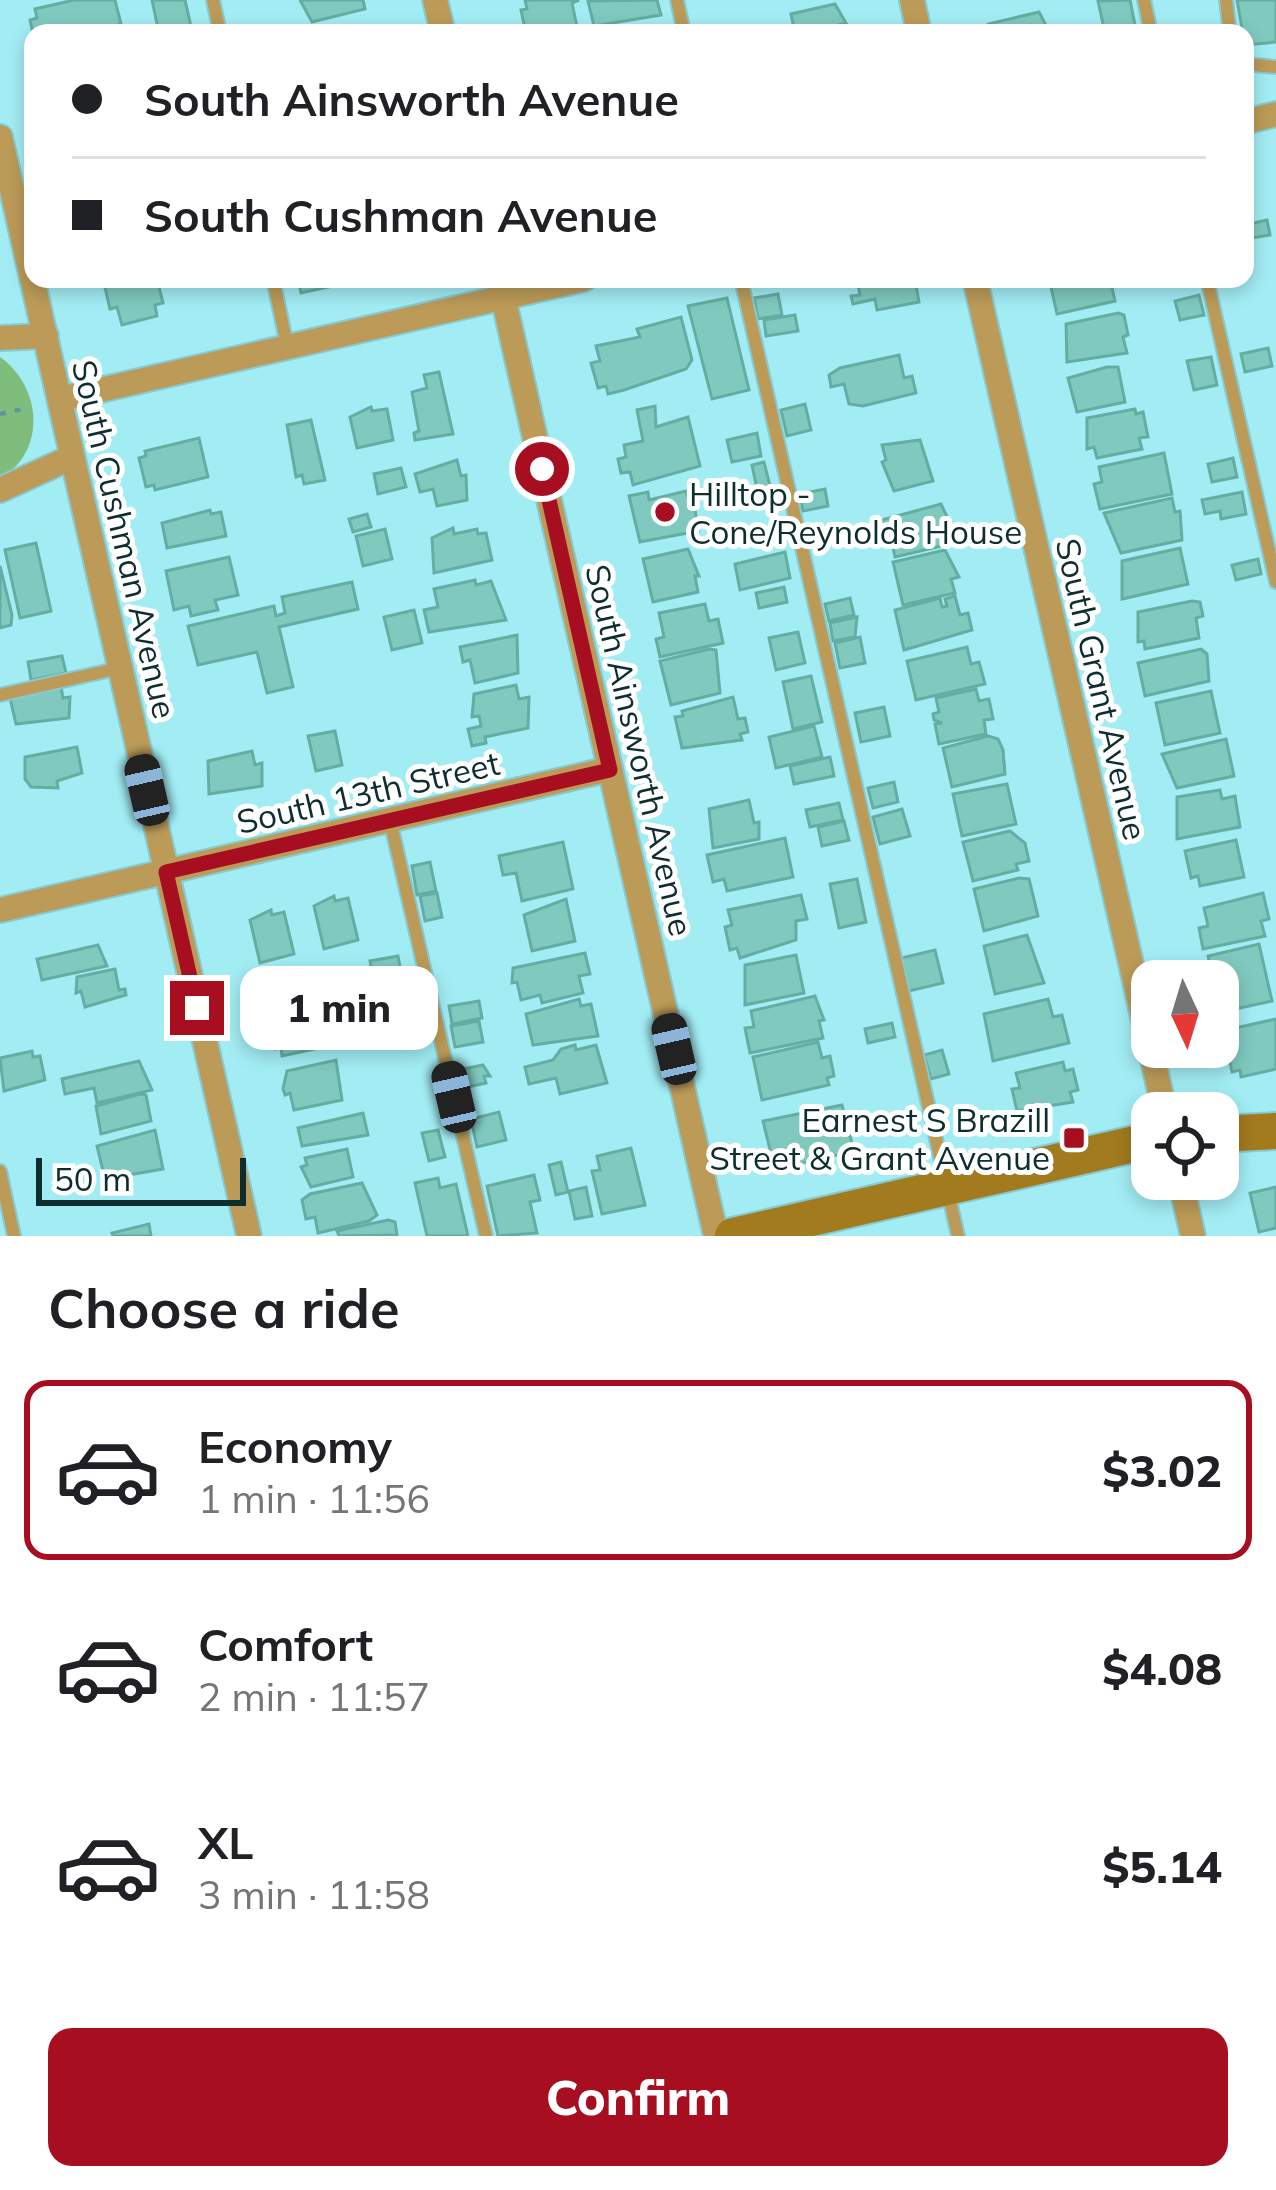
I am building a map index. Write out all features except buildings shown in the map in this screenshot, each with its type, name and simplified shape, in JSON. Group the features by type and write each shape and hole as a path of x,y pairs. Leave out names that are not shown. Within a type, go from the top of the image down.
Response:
{"street":[{"name":"South Cushman Avenue","path":"0,137 24,241"},
{"name":"South Cushman Avenue","path":"35,288 248,1236"},
{"path":"61,399 501,288"},
{"name":"South Ainsworth Avenue","path":"501,288 716,1236"},
{"name":"South Grant Avenue","path":"977,288 1160,1092"},
{"path":"0,338 46,336"},
{"path":"0,490 72,457"},
{"name":"South 13th Street","path":"0,910 610,770"},
{"path":"1239,1133 1276,1131"},
{"path":"733,1236 1131,1145"},
{"path":"1185,1200 1193,1236"}],"lane":[{"path":"275,288 286,345"},
{"path":"743,288 958,1236"},
{"path":"1209,288 1276,582"},
{"path":"0,695 119,668"},
{"path":"390,820 486,1236"},
{"path":"0,1171 14,1236"}],"path":[{"path":"0,414 28,407"}],"green space":[{"path":"0,357 24,384 33,418 26,452 0,479"}],"place":[{"name":"Hilltop - Cone/Reynolds House","path":"665,512"},
{"name":"Earnest S Brazill Street & Grant Avenue","path":"1074,1138"}],"route":[{"path":"197,1008 166,872 610,770 542,469"}]}
